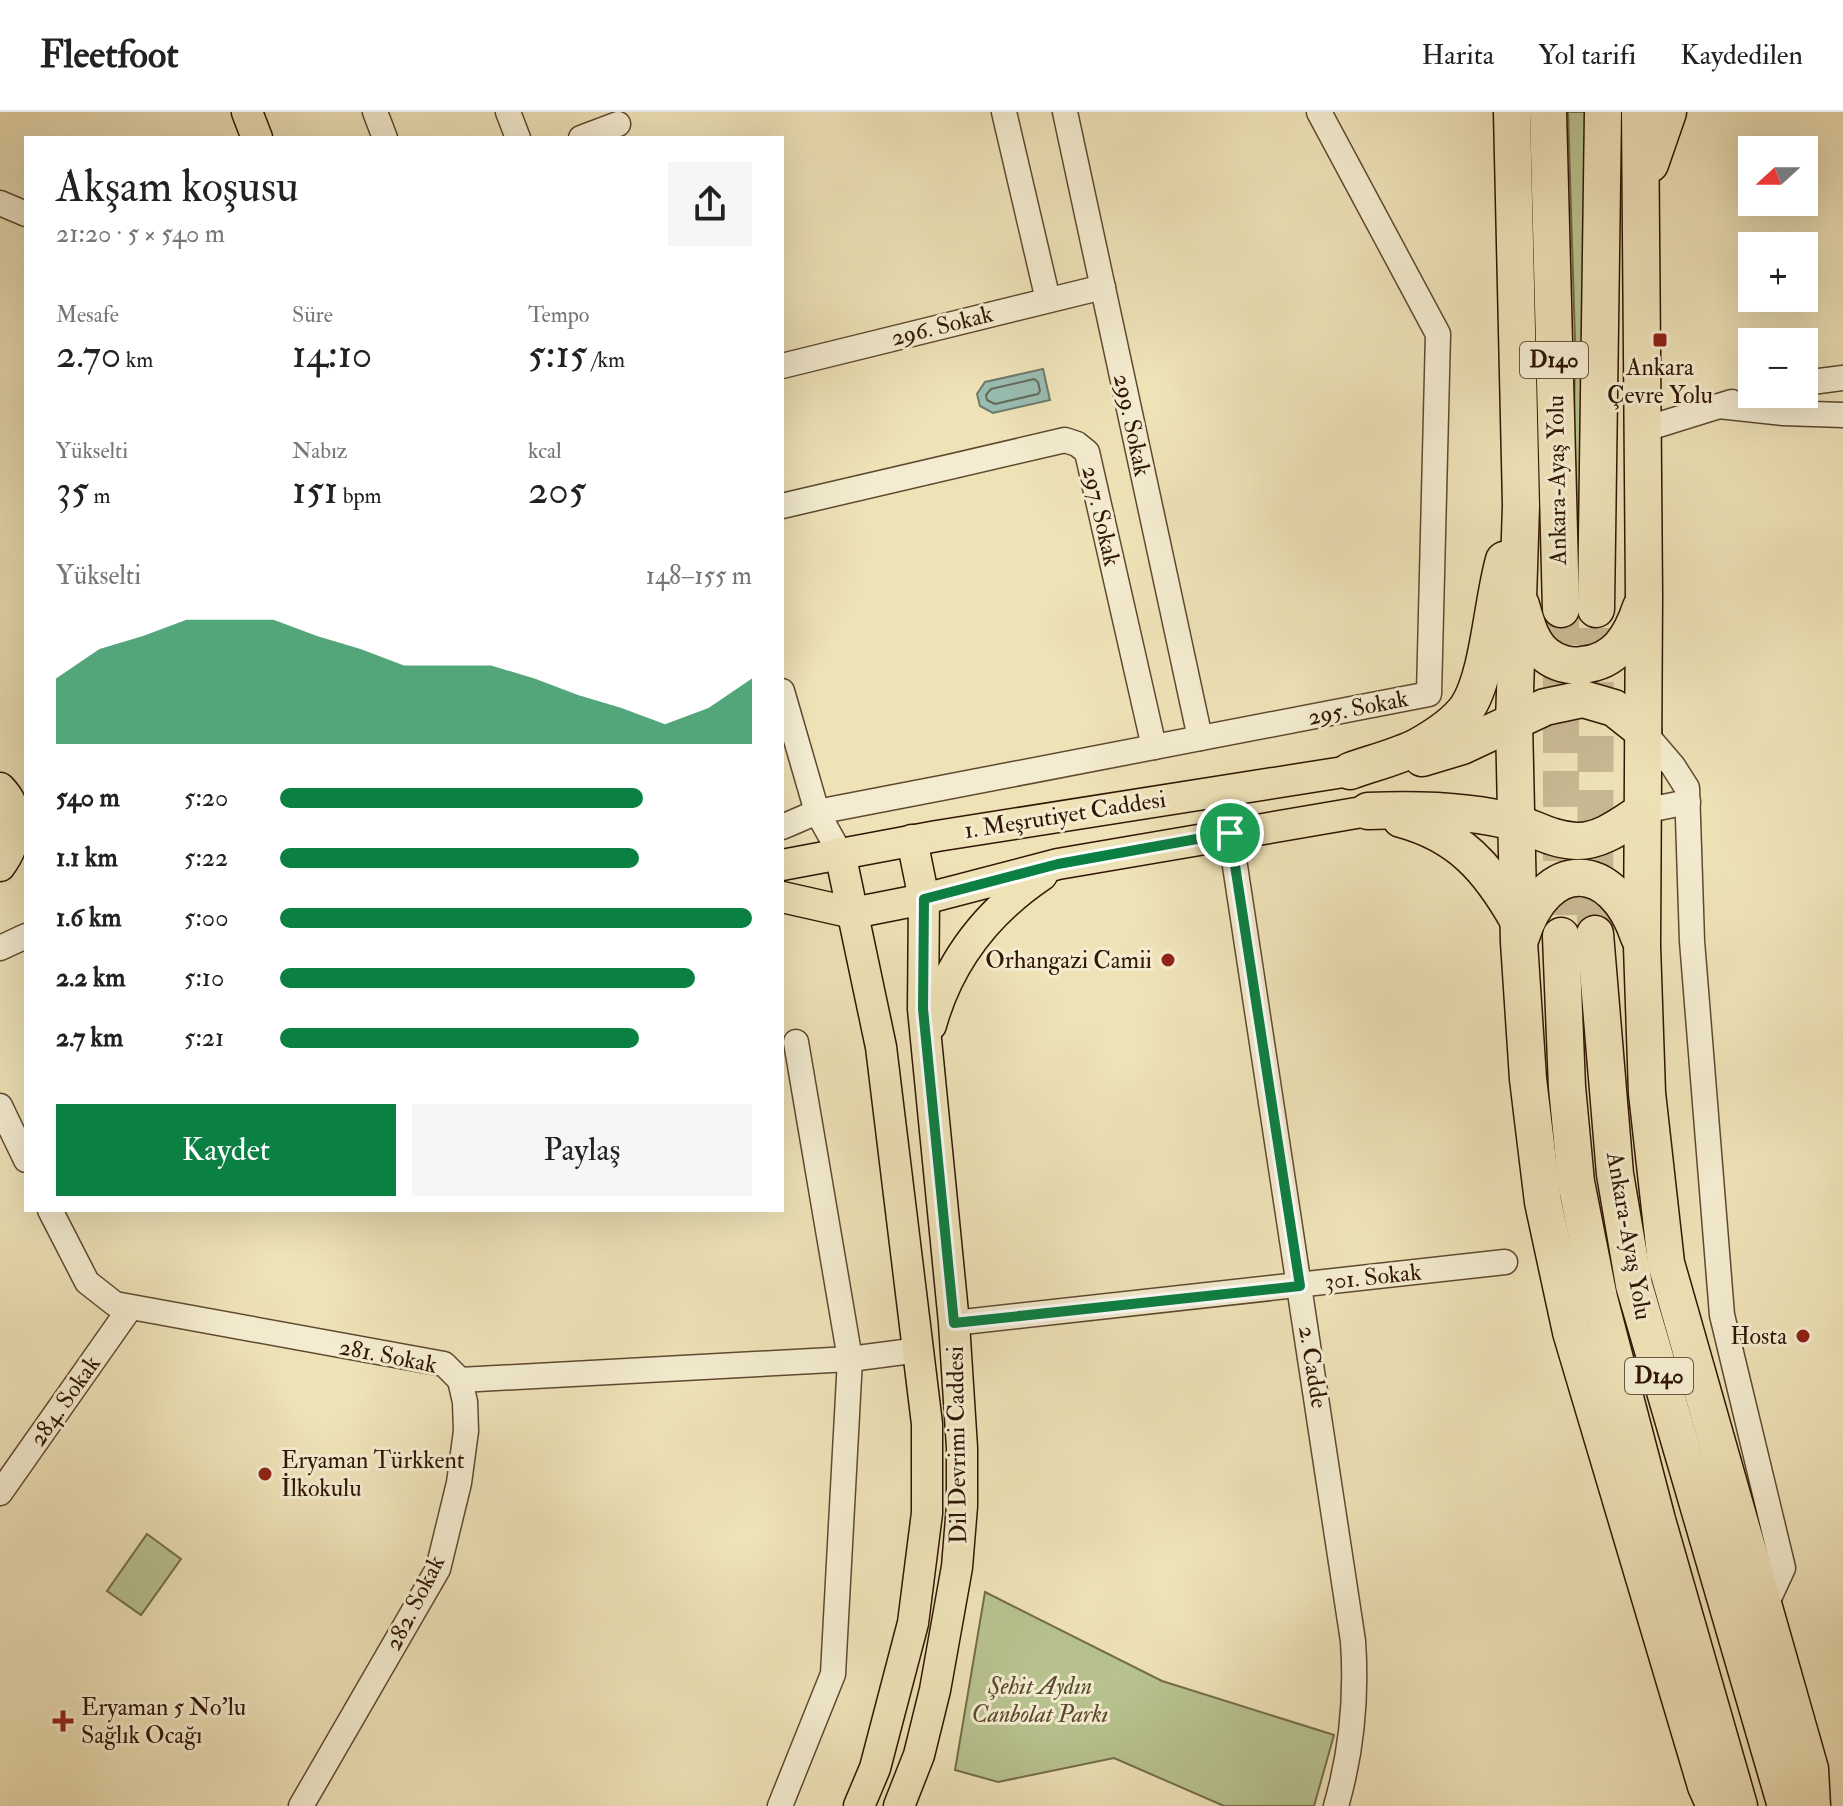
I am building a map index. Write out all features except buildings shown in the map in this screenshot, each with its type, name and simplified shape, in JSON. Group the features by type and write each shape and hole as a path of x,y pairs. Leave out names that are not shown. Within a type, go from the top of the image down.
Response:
{"highway":[{"path":"1512,112 1521,505 1514,723 1515,823 1528,1079 1543,1202 1580,1363 1706,1786 1715,1806"},
{"name":"Ankara-Ayaş Yolu","path":"1548,112 1561,609"},
{"name":"Ankara-Ayaş Yolu","path":"1596,609 1603,112"},
{"path":"1640,112 1644,596 1642,946 1647,1093 1666,1263 1810,1769 1812,1806"},
{"path":"1640,196 1668,112"},
{"path":"1350,771 1418,746 1450,725 1466,709 1479,684 1496,587 1521,505"},
{"path":"1518,596 1530,634 1545,655 1573,666 1592,665 1619,649 1633,629 1644,596"},
{"path":"1350,771 1420,759 1462,746 1545,707 1583,699 1614,708 1643,731"},
{"path":"1368,811 1427,809 1515,823 1546,836 1578,841 1611,833 1643,811"},
{"path":"1368,811 1432,830 1471,853 1499,887 1519,931"},
{"path":"1519,931 1540,896 1558,882 1580,878 1600,882 1619,896 1632,916 1642,946"},
{"name":"Ankara-Ayaş Yolu","path":"1739,1806 1657,1520 1599,1298 1576,1182 1568,1103 1578,935 1634,1285 1786,1806"}],"main road":[{"path":"230,112 238,136"},
{"path":"247,112 256,136"},
{"name":"1. Meşrutiyet Caddesi","path":"784,865 912,840 1350,771"},
{"path":"0,786 24,797"},
{"path":"0,786 14,812 16,832 0,868"},
{"name":"1. Meşrutiyet Caddesi","path":"784,897 853,913 924,899 1058,864 1368,811"},
{"name":"Dil Devrimi Caddesi","path":"899,1806 926,1729 957,1567 962,1506 962,1448 954,1323 923,1009 924,899 912,840"},
{"name":"Dil Devrimi Caddesi","path":"840,853 881,1047 927,1424 927,1513 913,1623 875,1768 859,1806"},
{"path":"926,1042 939,997 960,954 1012,895 1058,864"},
{"path":"0,868 24,866"}],"street":[{"path":"375,112 384,136"},
{"path":"508,112 517,136"},
{"path":"1004,112 1048,300"},
{"name":"299. Sokak","path":"1065,112 1200,738"},
{"name":"295. Sokak","path":"784,826 817,812 1429,694 1438,334 1319,112"},
{"path":"587,136 618,125"},
{"path":"0,203 24,213"},
{"name":"296. Sokak","path":"784,366 1103,287"},
{"path":"1818,381 1841,378"},
{"path":"1642,430 1738,400"},
{"path":"1719,406 1843,415"},
{"name":"297. Sokak","path":"784,506 1065,440 1077,444 1087,452 1154,747"},
{"path":"784,698 817,812 840,853"},
{"path":"1643,731 1687,788 1692,941 1722,1315 1783,1568 1764,1609"},
{"path":"1643,811 1688,802"},
{"name":"2. Cadde","path":"1230,833 1347,1586 1354,1655 1354,1719 1351,1748 1336,1806"},
{"path":"0,948 24,937"},
{"path":"780,1806 833,1674 850,1359 796,1042"},
{"path":"0,1106 24,1156"},
{"name":"281. Sokak","path":"51,1212 87,1282 115,1304 444,1364 460,1380 850,1359 919,1350"},
{"name":"301. Sokak","path":"954,1323 1505,1262"},
{"name":"284. Sokak","path":"0,1493 130,1308"},
{"name":"282. Sokak","path":"301,1806 438,1569 459,1483 466,1431 460,1380"}],"green space":[{"path":"1568,112 1587,112 1581,613 1572,612 1575,341"},
{"path":"147,1534 181,1559 141,1615 107,1591"},
{"name":"Şehit Aydın Canbolat Parkı","path":"985,1592 1162,1681 1334,1735 1314,1806 1224,1806 1114,1758 998,1782 955,1770"}],"water":[{"path":"1043,369 1050,400 993,413 980,406 977,394 985,382"}],"tunnel":[{"path":"1561,609 1561,936"},
{"path":"1595,934 1596,609"}],"place":[{"name":"Ankara Çevre Yolu","path":"1660,340"},
{"name":"Orhangazi Camii","path":"1168,960"},
{"name":"Hosta","path":"1803,1336"},
{"name":"Eryaman Türkkent İlkokulu","path":"265,1474"},
{"name":"Eryaman 5 No'lu Sağlık Ocağı","path":"63,1721"}],"route":[{"path":"1230,833 1300,1286 954,1323 923,1009 924,899 1058,864 1230,833"}]}
